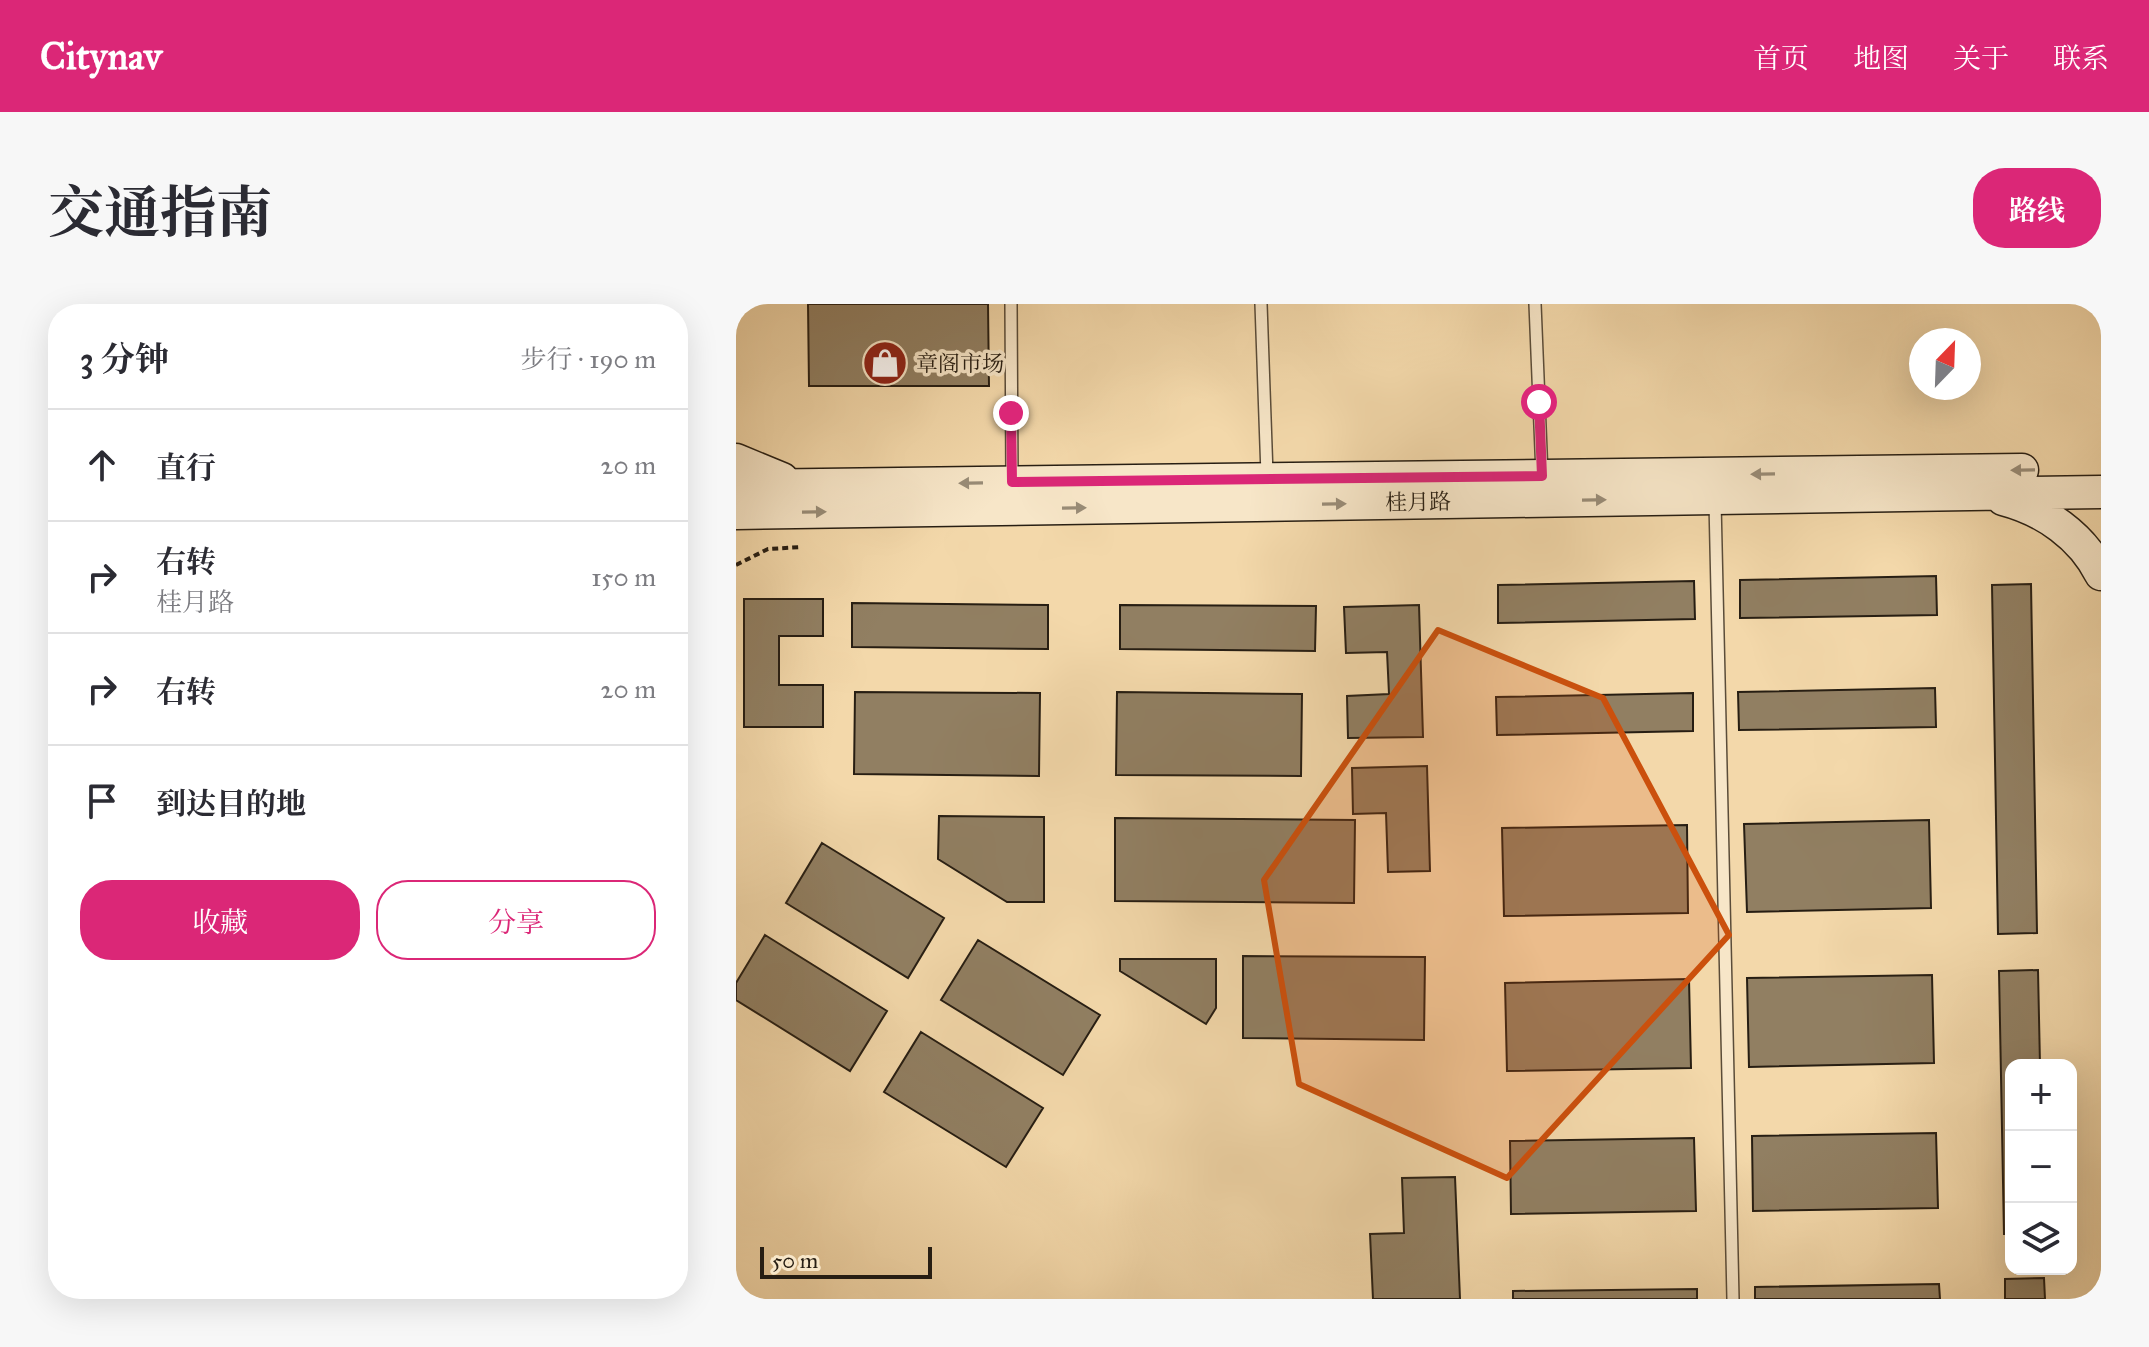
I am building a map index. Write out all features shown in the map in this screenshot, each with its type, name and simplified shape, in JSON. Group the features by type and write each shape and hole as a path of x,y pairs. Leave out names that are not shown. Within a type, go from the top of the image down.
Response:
{"main road":[{"path":"736,460 778,479 813,484"},
{"name":"桂月路","path":"736,486 2101,470"},
{"name":"桂月路","path":"736,513 2101,492"},
{"path":"1977,493 2022,505 2061,525 2079,542 2101,574"},
{"path":"736,530 772,513"}],"lane":[{"path":"1011,304 1012,482"},
{"path":"1261,304 1267,479"},
{"path":"1535,304 1542,476"},
{"path":"1715,498 1733,1299"}],"path":[{"path":"736,565 768,549 801,547"}],"highlighted area":[{"path":"1438,630 1603,698 1729,935 1507,1178 1299,1084 1264,880"}],"building":[{"path":"808,304 988,304 989,386 809,386"},
{"path":"1936,576 1937,615 1740,618 1740,580"},
{"path":"1694,581 1695,619 1498,623 1498,585"},
{"path":"2031,584 2037,933 1998,934 1992,585"},
{"path":"744,599 823,599 823,636 779,636 779,685 823,685 823,727 744,727"},
{"path":"852,603 1048,605 1048,649 852,647"},
{"path":"1120,605 1316,606 1315,651 1120,649"},
{"path":"1419,605 1423,737 1348,738 1347,696 1389,694 1387,652 1346,653 1344,607"},
{"path":"1935,688 1936,727 1739,730 1738,692"},
{"path":"855,692 1040,693 1039,776 854,774"},
{"path":"1117,692 1302,694 1301,776 1116,775"},
{"path":"1693,693 1693,731 1497,735 1496,697"},
{"path":"1427,766 1430,871 1388,872 1386,813 1353,814 1352,768"},
{"path":"939,816 1044,817 1044,902 1007,902 938,859"},
{"path":"1115,818 1355,820 1354,903 1115,901"},
{"path":"1929,820 1931,908 1747,912 1744,824"},
{"path":"1687,825 1688,913 1504,916 1502,828"},
{"path":"822,843 944,918 908,978 786,903"},
{"path":"765,935 887,1011 850,1071 736,1000 736,983"},
{"path":"978,940 1100,1015 1063,1075 941,1000"},
{"path":"1243,956 1425,957 1424,1040 1243,1038"},
{"path":"1120,959 1216,959 1216,1008 1206,1024 1120,971"},
{"path":"2038,970 2040,1059 2005,1059 2005,1234 2004,1234 1999,971"},
{"path":"1932,975 1934,1063 1749,1067 1747,978"},
{"path":"1689,979 1691,1068 1507,1071 1505,983"},
{"path":"921,1032 1043,1108 1006,1167 884,1092"},
{"path":"1936,1133 1938,1208 1753,1211 1752,1136"},
{"path":"1694,1138 1696,1211 1511,1214 1510,1141"},
{"path":"1455,1177 1460,1299 1373,1299 1370,1234 1404,1233 1402,1178"},
{"path":"2044,1278 2045,1299 2005,1299 2005,1279"},
{"path":"1939,1284 1940,1299 1755,1299 1755,1287"},
{"path":"1697,1289 1697,1299 1513,1299 1513,1291"}],"place":[{"name":"章阁市场","path":"885,363"}],"route":[{"path":"1011,413 1012,482 1542,476 1539,402"}]}
